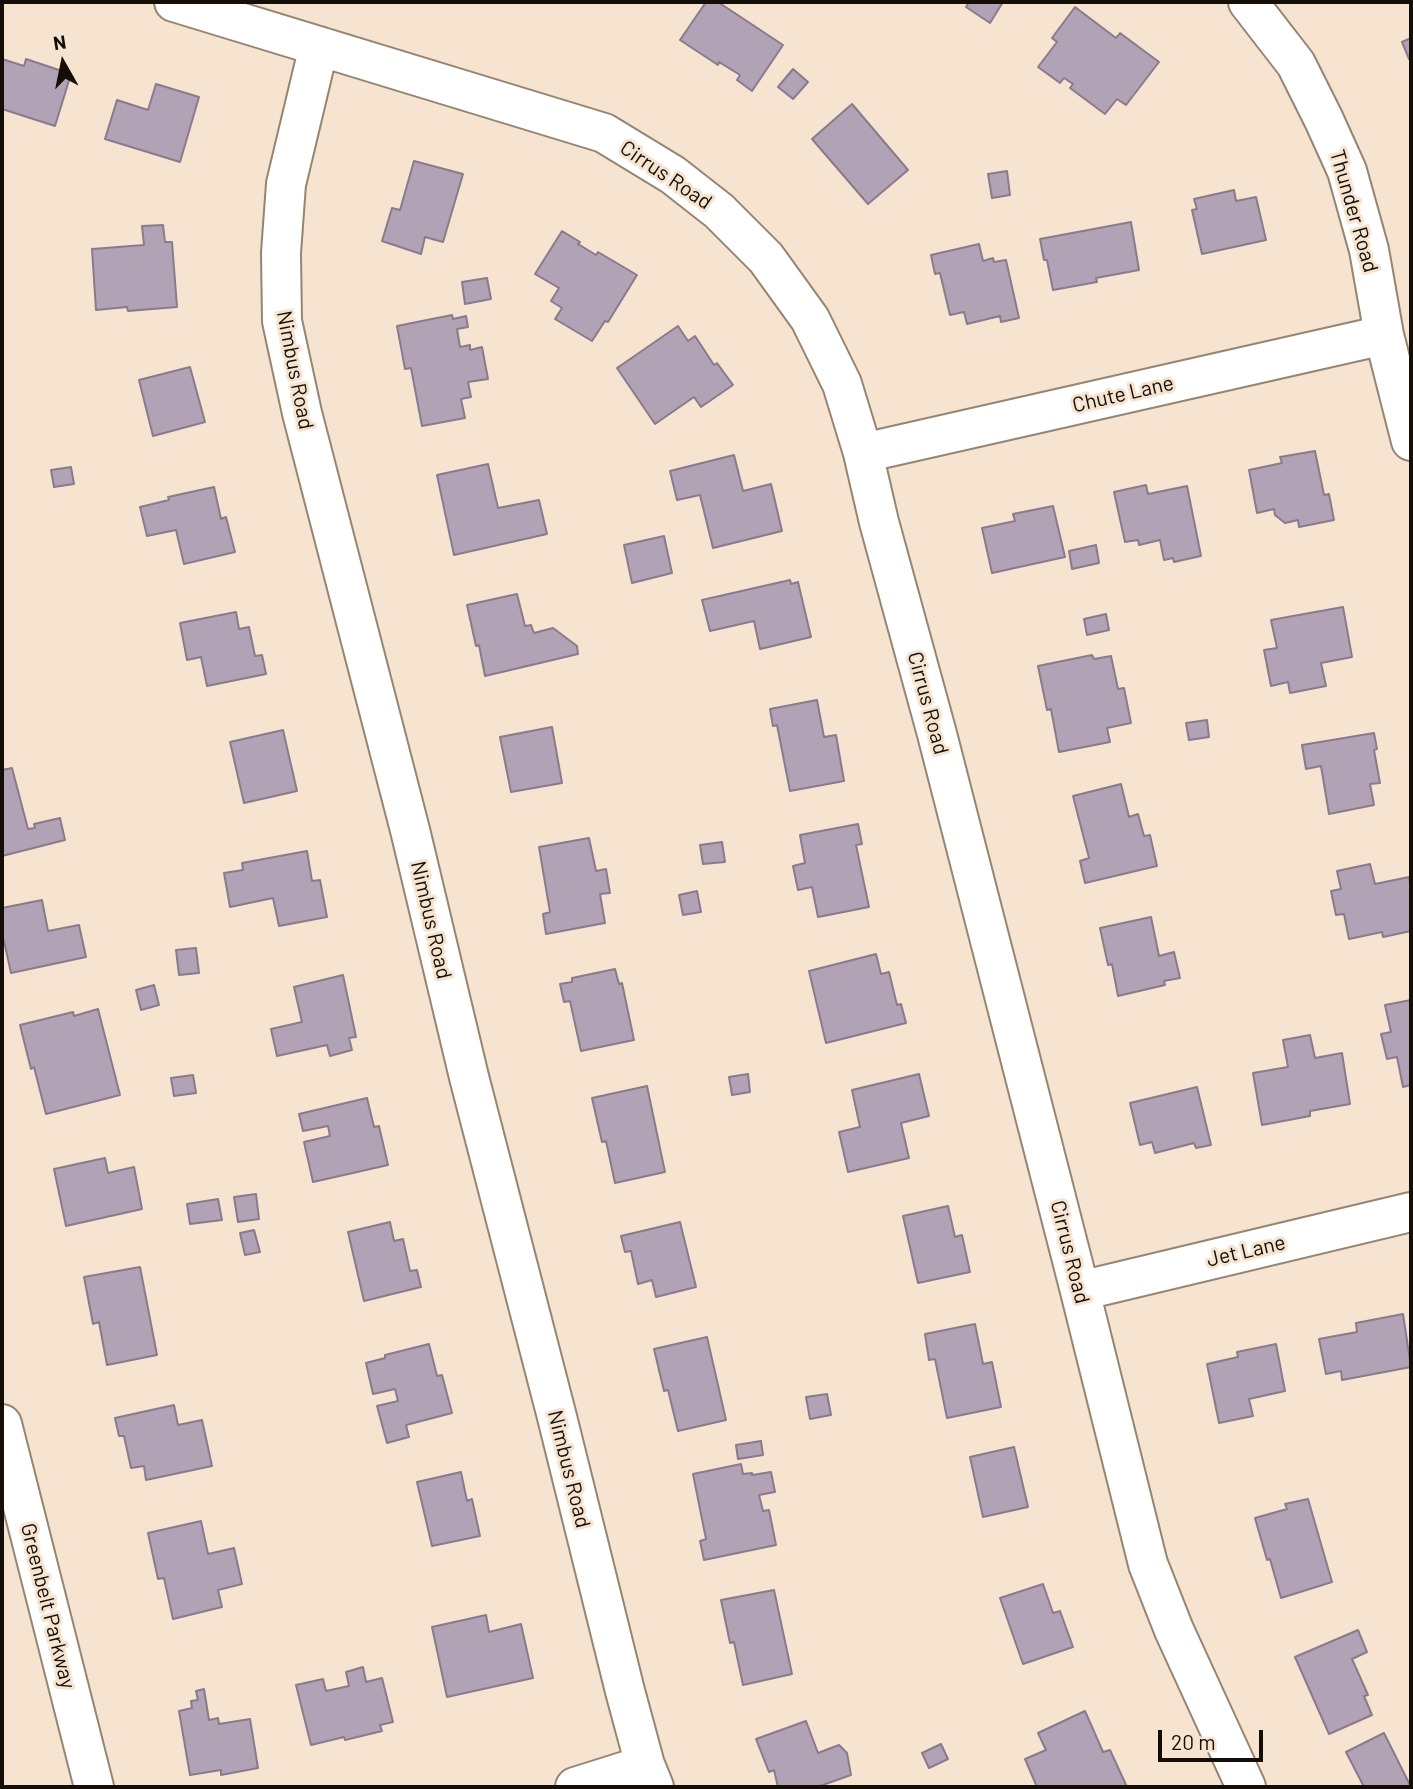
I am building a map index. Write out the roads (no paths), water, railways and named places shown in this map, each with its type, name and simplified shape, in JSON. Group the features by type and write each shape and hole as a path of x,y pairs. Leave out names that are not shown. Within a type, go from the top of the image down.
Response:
{"street":[{"name":"Cirrus Road","path":"174,2 604,134 673,175 719,211 766,258 810,319 842,384 863,453 1148,1564 1174,1630 1246,1787"},
{"name":"Thunder Road","path":"1248,2 1296,64 1347,171 1369,250 1384,335 1411,441"},
{"name":"Nimbus Road","path":"319,46 286,184 281,253 282,321 302,413 410,830 468,1077 649,1776"},
{"name":"Chute Lane","path":"863,453 1384,335"},
{"name":"Jet Lane","path":"1080,1291 1411,1212"},
{"name":"Greenbelt Parkway","path":"2,1424 94,1787"},
{"path":"575,1787 649,1776"}]}
